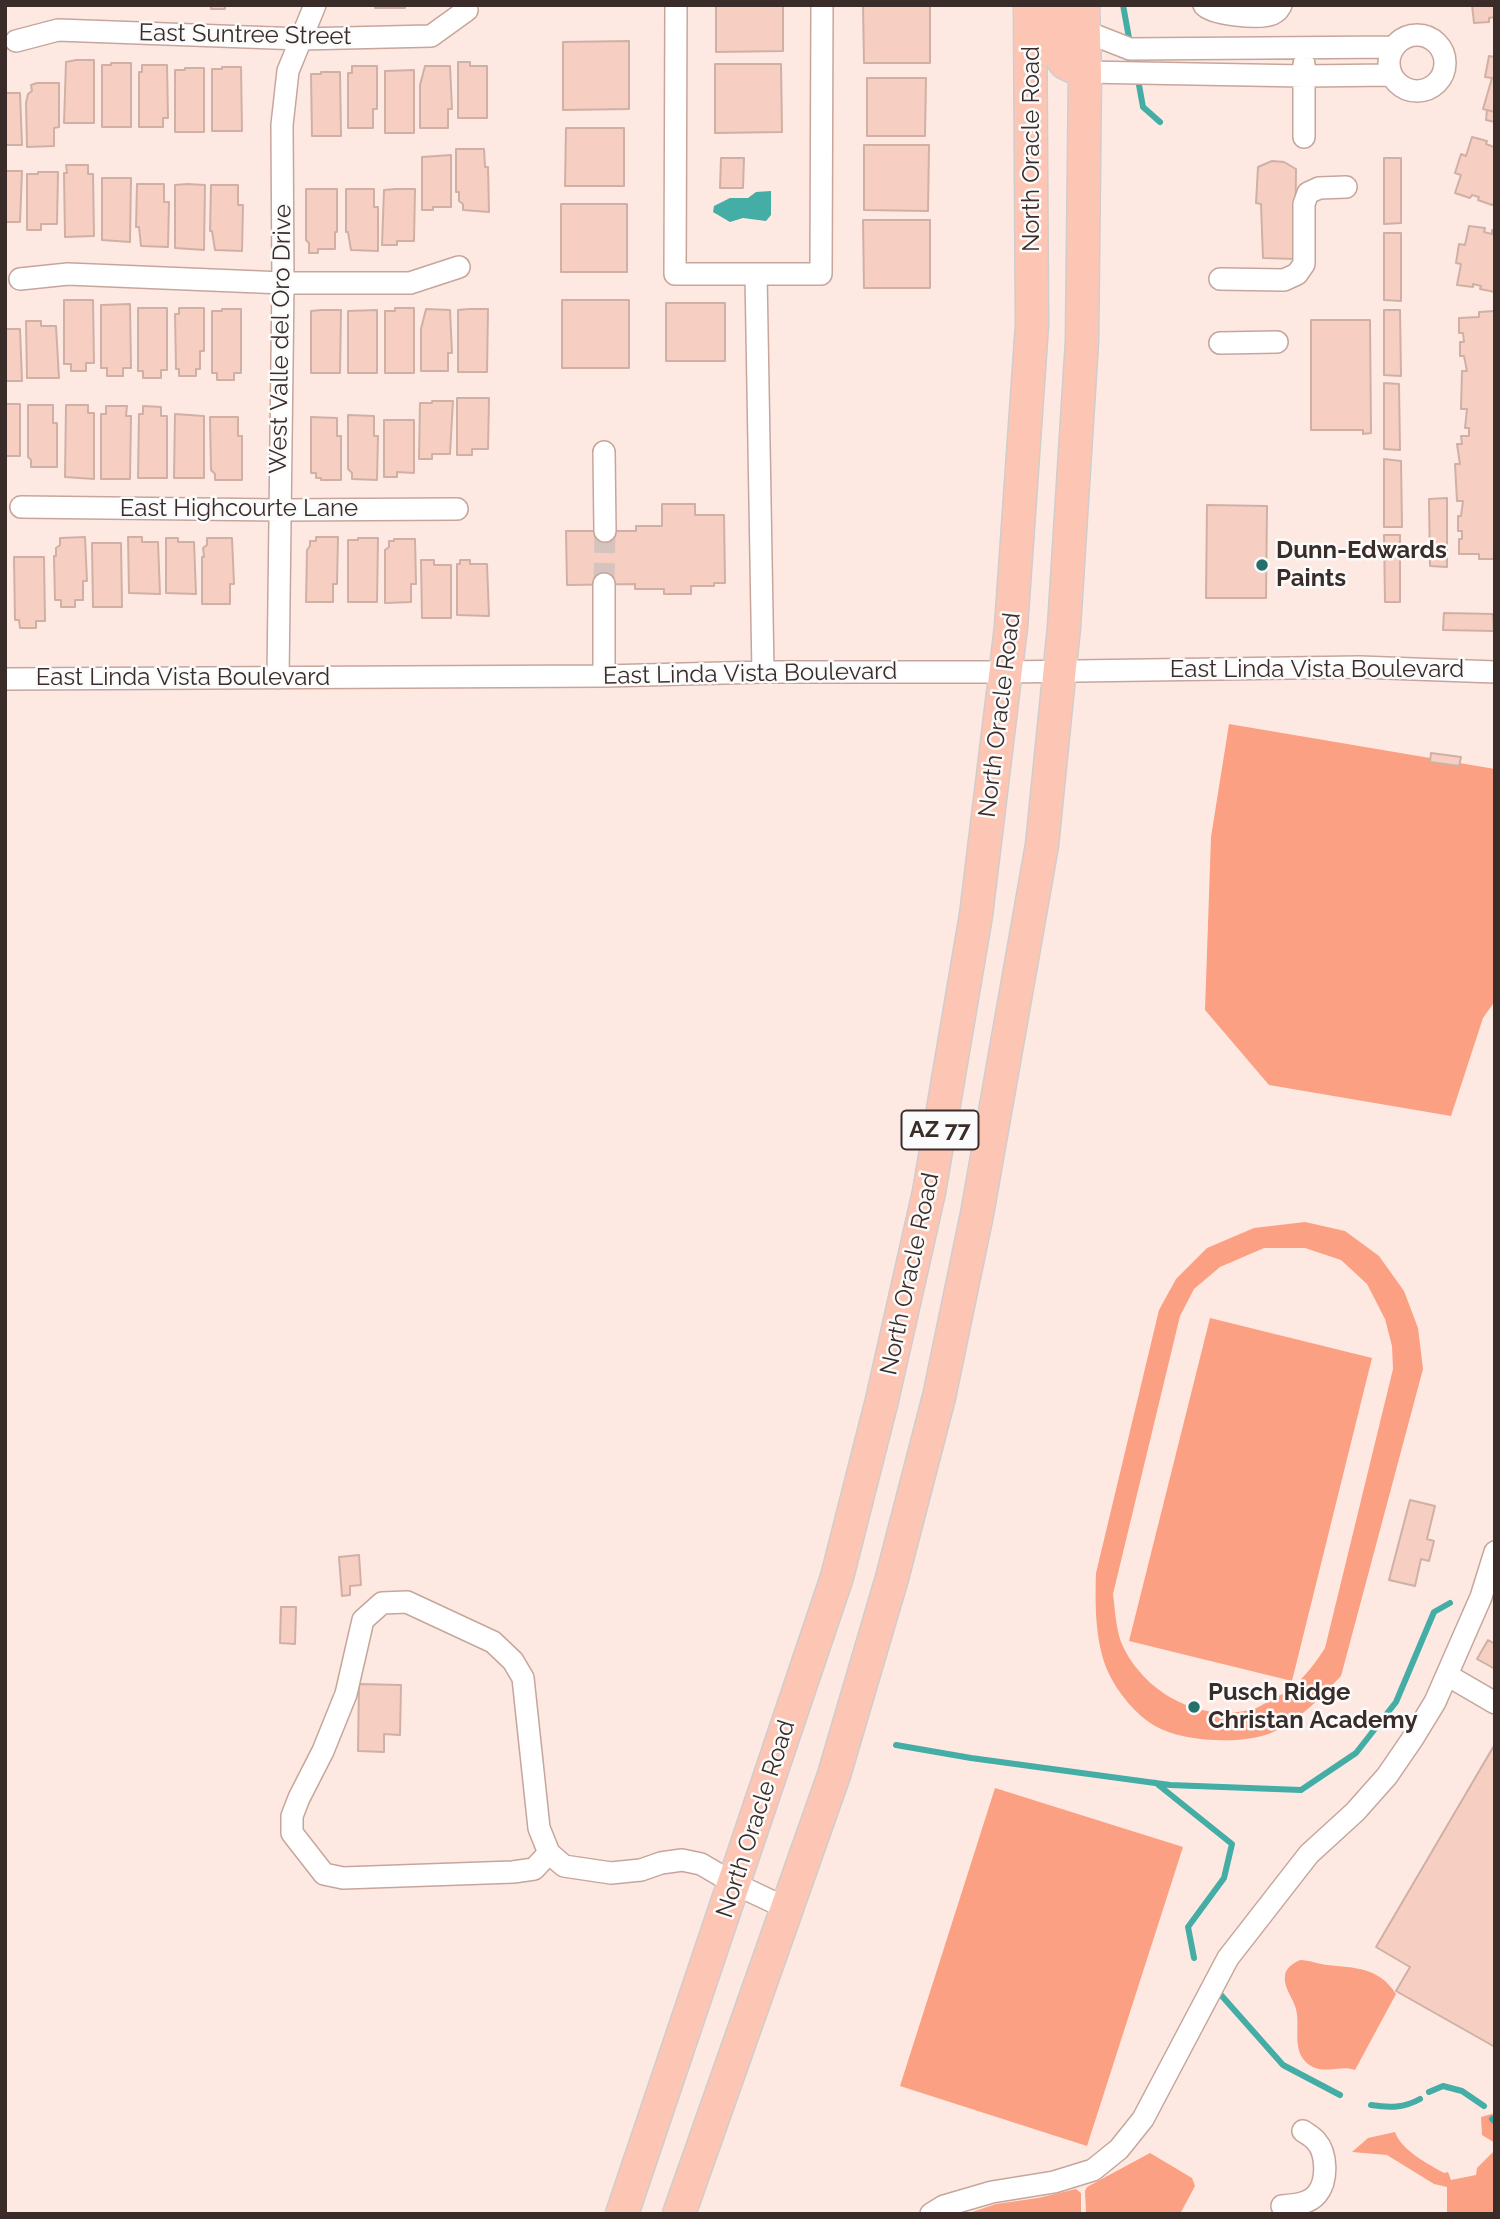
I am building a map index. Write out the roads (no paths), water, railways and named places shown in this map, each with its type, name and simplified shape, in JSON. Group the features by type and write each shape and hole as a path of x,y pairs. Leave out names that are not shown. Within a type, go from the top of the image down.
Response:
{"highway":[{"name":"North Oracle Road","path":"622,2214 837,1577 882,1400 929,1192 976,915 1006,672 1019,533 1032,325 1030,5"},
{"path":"1052,5 1057,51 1065,63 1085,72"},
{"name":"AZ 77","path":"679,2214 838,1762 892,1578 939,1397 977,1214 1042,845 1060,671 1082,341 1084,18"}],"street":[{"name":"West Valle del Oro Drive","path":"278,678 284,99 288,71 315,5"},
{"path":"676,5 675,274 821,274 821,5"},
{"path":"1204,5 1209,11 1219,13 1263,16 1272,14 1281,5"},
{"name":"East Suntree Street","path":"16,41 58,30 301,39 432,36 467,10"},
{"path":"1084,18 1130,49 1394,47"},
{"path":"1409,36 1428,37 1441,50 1445,68 1436,84 1419,91 1402,87 1391,75 1389,60 1394,47 1409,36"},
{"path":"1304,48 1304,137"},
{"path":"1085,72 1391,75"},
{"path":"1220,279 1284,280 1297,274 1304,264 1304,204 1308,193 1318,188 1346,187"},
{"path":"20,279 68,274 283,282 410,283 459,267"},
{"path":"755,274 764,672"},
{"path":"1220,343 1278,342"},
{"path":"604,452 605,531"},
{"name":"East Highcourte Lane","path":"21,507 457,509"},
{"path":"604,584 604,676"},
{"name":"East Linda Vista Boulevard","path":"5,679 604,676 1360,667 1495,672"},
{"path":"931,2214 944,2206 992,2192 1054,2182 1093,2170 1119,2149 1143,2119 1228,1958 1310,1854 1355,1812 1387,1776 1435,1702 1481,1597 1495,1552"},
{"path":"549,1853 534,1869 513,1872 343,1878 324,1874 292,1833 292,1816 346,1694 363,1620 382,1603 407,1602 449,1620 493,1642 513,1661 523,1678 539,1828 549,1853 564,1866 611,1873 641,1870 682,1860 701,1864 735,1884 786,1908"},
{"path":"1447,1675 1495,1703"},
{"path":"1282,2206 1300,2204 1317,2194 1325,2178 1324,2161 1318,2142 1303,2131"}],"water":[{"path":"771,191 771,215 766,221 743,218 730,222 713,212 714,206 730,198 748,198 756,192"}],"waterway":[{"path":"1123,5 1129,38"},
{"path":"1139,85 1143,107 1160,122"},
{"path":"896,1745 1170,1785 1301,1790 1356,1753 1396,1702 1434,1612 1450,1603"},
{"path":"1156,1783 1232,1844 1224,1878 1188,1927 1194,1958"},
{"path":"1221,1995 1283,2065 1340,2095"},
{"path":"1429,2092 1443,2086 1462,2091 1484,2106"},
{"path":"1371,2105 1397,2106 1420,2099"},
{"path":"1492,2119 1495,2122"}],"tunnel":[{"path":"604,584 605,531"}],"place":[{"name":"Dunn-Edwards Paints","path":"1262,565"},
{"name":"Pusch Ridge Christan Academy","path":"1194,1707"}]}
